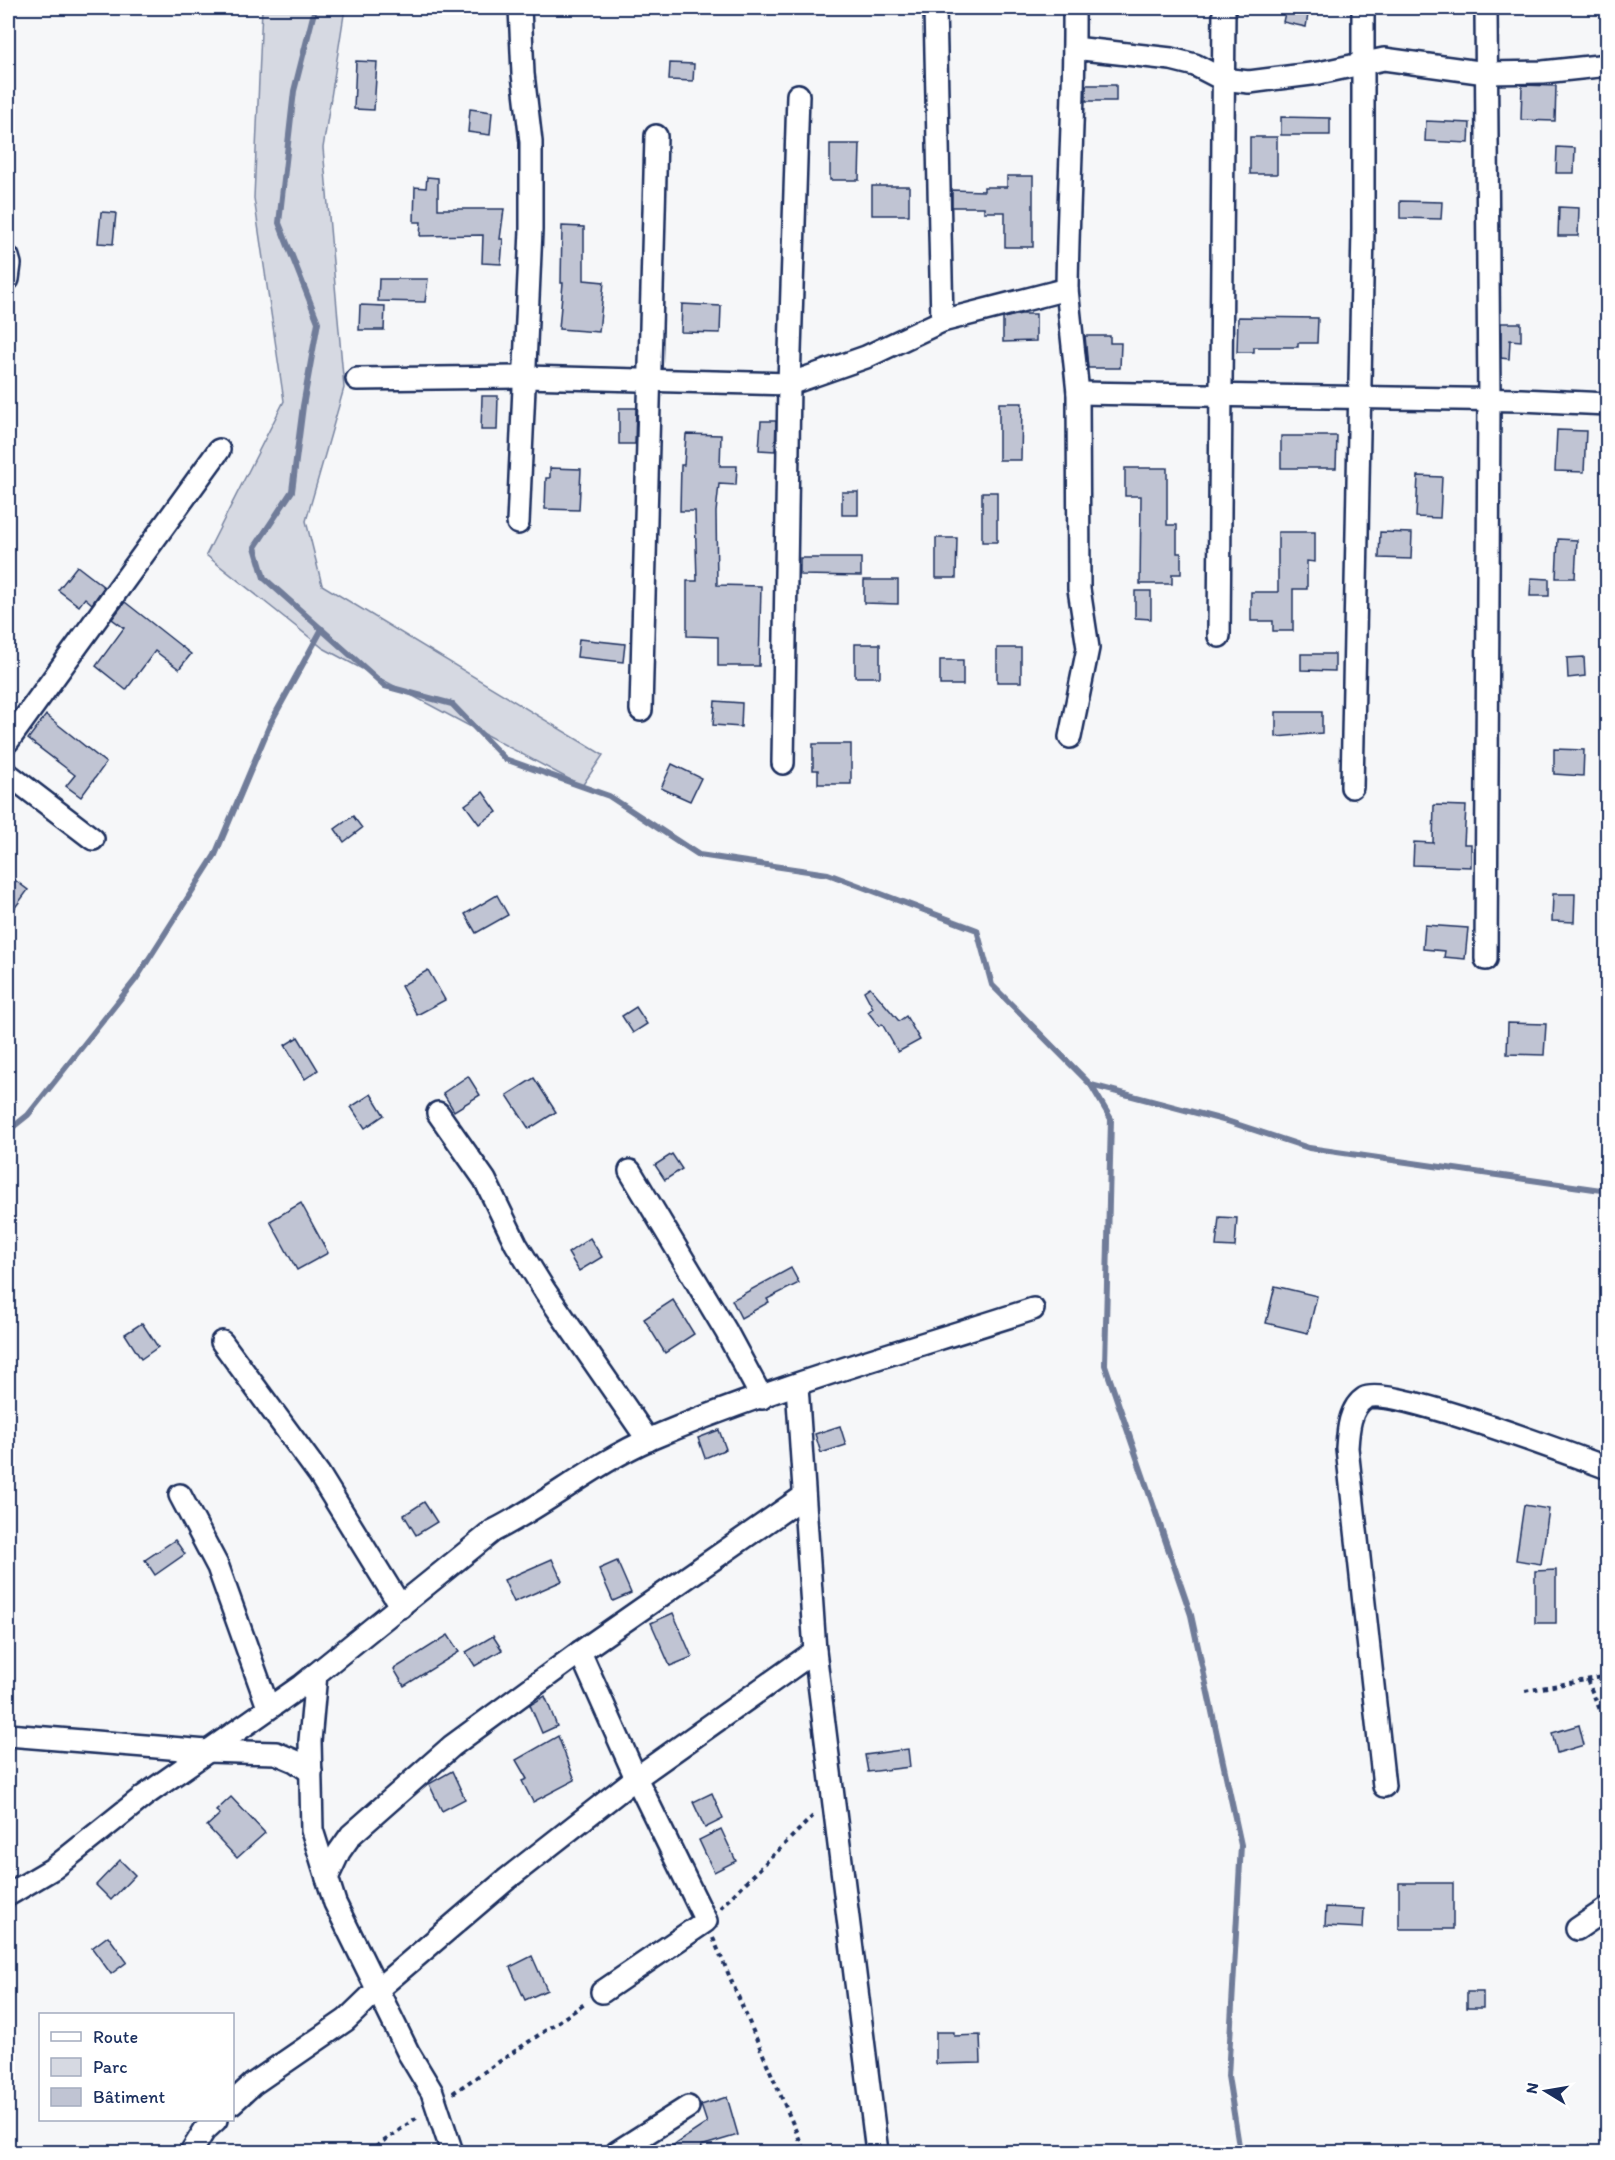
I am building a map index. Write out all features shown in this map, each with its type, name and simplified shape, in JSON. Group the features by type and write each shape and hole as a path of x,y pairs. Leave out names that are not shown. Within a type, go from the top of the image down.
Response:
{"street":[{"path":"518,523 531,230 531,142 523,74 520,8"},
{"path":"935,8 942,321"},
{"path":"1070,737 1088,648 1078,578 1078,393 1067,289 1074,8"},
{"path":"1219,636 1224,8"},
{"path":"1352,787 1364,229 1361,63 1363,8"},
{"path":"1486,8 1489,400 1486,958"},
{"path":"1074,48 1171,59 1195,65 1222,79 1250,82 1277,80 1384,59 1486,74 1543,72 1608,65"},
{"path":"783,763 789,384 798,95"},
{"path":"641,710 656,136"},
{"path":"8,257 10,264 8,279"},
{"path":"357,378 525,377 789,384 866,357 942,321 1067,289"},
{"path":"1078,393 1359,397 1608,404"},
{"path":"8,741 219,450"},
{"path":"8,774 93,839"},
{"path":"438,1113 485,1180 516,1244 545,1291 648,1440"},
{"path":"630,1171 726,1331 762,1398"},
{"path":"8,1895 54,1868 144,1796 316,1674 401,1607 456,1558 493,1531 525,1515 648,1440 797,1386 1033,1309"},
{"path":"222,1342 319,1474 401,1607"},
{"path":"797,1386 815,1651 877,2152"},
{"path":"1384,1786 1347,1448 1348,1426 1358,1405 1367,1397 1381,1396 1422,1405 1608,1468"},
{"path":"180,1495 218,1567 268,1707"},
{"path":"327,1878 339,1852 351,1835 452,1746 580,1652 804,1496"},
{"path":"234,2101 253,2084 346,2020 378,1989 507,1879 636,1778 815,1651"},
{"path":"580,1652 636,1778 706,1922 602,1992"},
{"path":"316,1674 310,1741 312,1830 335,1903 436,2104 452,2152"},
{"path":"8,1735 207,1751 276,1753 295,1761 311,1772"},
{"path":"1577,1929 1608,1908"},
{"path":"617,2152 687,2107"},
{"path":"191,2152 204,2131 215,2121"}],"path":[{"path":"1525,1691 1608,1676"},
{"path":"1587,1680 1608,1728"},
{"path":"805,2152 706,1922 834,1796"},
{"path":"369,2152 602,1992"}],"green space":[{"path":"262,8 345,8 323,148 344,388 306,521 322,585 603,755 582,786 323,648 206,555 284,401 254,198"}],"building":[{"path":"1286,8 1309,8 1306,27 1283,22"},
{"path":"356,61 377,62 374,110 354,109"},
{"path":"670,63 694,64 693,81 669,80"},
{"path":"1086,85 1116,85 1116,101 1086,101"},
{"path":"1522,85 1556,86 1555,121 1521,120"},
{"path":"470,109 492,112 490,135 468,132"},
{"path":"1281,117 1330,118 1330,135 1281,135"},
{"path":"1426,121 1470,123 1469,143 1425,141"},
{"path":"1250,137 1277,137 1277,174 1250,174"},
{"path":"830,144 860,144 859,180 830,180"},
{"path":"1557,147 1575,148 1574,173 1556,173"},
{"path":"1007,176 1033,176 1033,247 1005,247 1005,212 984,212 984,207 952,207 952,190 984,191 984,187 1007,187"},
{"path":"427,177 438,178 438,209 504,209 500,239 503,239 501,264 482,263 483,235 420,236 421,222 414,222 415,187 426,188"},
{"path":"872,186 909,186 909,215 872,215"},
{"path":"1400,201 1442,202 1441,219 1400,218"},
{"path":"1559,207 1579,208 1578,236 1558,236"},
{"path":"101,212 116,213 113,244 98,243"},
{"path":"562,226 584,227 584,280 604,282 599,332 559,329 563,283 561,283"},
{"path":"379,279 428,279 425,302 378,301"},
{"path":"682,304 721,306 720,333 681,332"},
{"path":"360,305 385,306 384,330 359,330"},
{"path":"1021,314 1036,314 1036,341 1003,342 1003,318"},
{"path":"1238,317 1318,318 1317,343 1298,343 1298,347 1254,347 1254,352 1237,352"},
{"path":"1501,323 1521,323 1521,341 1510,340 1509,359 1501,358"},
{"path":"1085,336 1110,336 1110,343 1121,343 1120,368 1088,368"},
{"path":"482,396 498,396 497,430 481,430"},
{"path":"999,403 1022,403 1021,460 999,460"},
{"path":"619,408 636,408 635,444 619,444"},
{"path":"761,421 776,421 775,451 759,450"},
{"path":"1557,430 1586,431 1584,472 1555,471"},
{"path":"686,434 721,435 720,466 737,466 736,485 719,484 716,512 717,585 761,586 759,666 718,666 718,637 687,636 687,581 697,581 695,511 680,511 681,465 684,465"},
{"path":"1281,436 1337,436 1336,468 1281,468"},
{"path":"550,468 581,469 579,510 545,509 546,478 550,478"},
{"path":"1125,468 1167,468 1167,525 1177,525 1177,553 1181,553 1181,574 1172,574 1172,584 1140,584 1141,496 1125,496"},
{"path":"1418,476 1442,477 1440,518 1416,517"},
{"path":"842,492 858,492 858,515 842,515"},
{"path":"982,492 997,492 997,542 982,542"},
{"path":"1278,532 1315,532 1315,562 1307,561 1307,589 1293,589 1293,631 1273,631 1273,621 1251,621 1251,592 1278,592"},
{"path":"1380,532 1412,533 1411,559 1379,558"},
{"path":"936,538 957,538 956,578 936,578"},
{"path":"1558,539 1577,540 1575,578 1556,578"},
{"path":"800,558 861,558 861,576 800,575"},
{"path":"77,566 104,587 92,604 85,598 79,606 58,590"},
{"path":"1531,578 1549,579 1549,596 1530,596"},
{"path":"864,580 898,580 898,604 864,603"},
{"path":"1135,591 1151,591 1151,619 1135,618"},
{"path":"125,602 191,654 179,669 155,651 126,690 96,666 124,628 112,619"},
{"path":"579,639 625,644 623,662 577,657"},
{"path":"855,644 880,644 880,677 855,677"},
{"path":"997,648 1021,648 1021,682 997,682"},
{"path":"1301,654 1335,654 1335,671 1301,670"},
{"path":"1584,657 1585,676 1568,678 1567,658"},
{"path":"940,660 963,660 963,685 940,685"},
{"path":"715,701 742,703 741,727 713,725"},
{"path":"1276,712 1322,712 1322,733 1276,737"},
{"path":"46,715 106,763 81,797 66,786 75,775 28,739"},
{"path":"813,744 851,744 851,784 818,784 818,770 813,770"},
{"path":"1554,749 1584,750 1583,776 1554,774"},
{"path":"672,764 701,778 690,801 661,788"},
{"path":"483,792 497,812 479,824 465,805"},
{"path":"1434,805 1466,806 1464,844 1471,844 1471,867 1413,865 1414,842 1433,843"},
{"path":"353,816 362,828 344,842 335,829"},
{"path":"8,875 28,890 8,917"},
{"path":"1553,894 1575,894 1574,922 1552,921"},
{"path":"497,895 508,915 476,933 465,914"},
{"path":"1425,925 1468,928 1465,959 1444,957 1445,951 1423,949"},
{"path":"428,970 445,1000 417,1015 401,986"},
{"path":"870,987 899,1021 906,1016 920,1040 898,1052 882,1024 879,1026 868,1012 873,1008 864,991"},
{"path":"636,1007 647,1024 633,1033 622,1016"},
{"path":"1508,1023 1546,1024 1544,1055 1507,1054"},
{"path":"298,1037 318,1070 305,1079 285,1045"},
{"path":"468,1076 480,1095 454,1111 443,1093"},
{"path":"534,1078 556,1112 529,1129 507,1095"},
{"path":"371,1094 384,1115 365,1128 351,1107"},
{"path":"672,1154 682,1169 665,1180 655,1165"},
{"path":"301,1203 328,1253 297,1270 270,1221"},
{"path":"1219,1217 1237,1218 1235,1247 1216,1246"},
{"path":"590,1238 602,1257 579,1271 568,1253"},
{"path":"791,1268 799,1283 767,1299 769,1302 741,1318 732,1300"},
{"path":"1275,1286 1317,1296 1308,1333 1266,1323"},
{"path":"673,1300 694,1334 665,1353 644,1319"},
{"path":"142,1323 158,1347 141,1359 125,1334"},
{"path":"840,1426 846,1445 821,1453 815,1434"},
{"path":"719,1430 726,1449 705,1458 698,1438"},
{"path":"424,1502 437,1522 416,1535 404,1515"},
{"path":"1524,1505 1549,1509 1541,1564 1516,1560"},
{"path":"175,1540 185,1554 155,1575 145,1560"},
{"path":"552,1559 562,1581 514,1602 504,1580"},
{"path":"617,1561 631,1593 613,1601 599,1569"},
{"path":"1556,1570 1556,1623 1535,1623 1535,1571"},
{"path":"673,1613 692,1657 670,1666 651,1623"},
{"path":"448,1635 459,1652 404,1686 394,1669"},
{"path":"493,1636 502,1650 475,1666 466,1652"},
{"path":"545,1696 557,1726 542,1733 530,1705"},
{"path":"1579,1725 1584,1745 1557,1753 1552,1733"},
{"path":"558,1736 575,1780 533,1802 522,1781 527,1779 516,1760"},
{"path":"908,1749 910,1767 868,1772 865,1755"},
{"path":"452,1771 465,1799 442,1811 429,1784"},
{"path":"712,1793 723,1819 705,1828 693,1802"},
{"path":"231,1797 265,1833 237,1858 207,1826 220,1814 216,1811"},
{"path":"721,1829 736,1861 714,1872 699,1840"},
{"path":"120,1860 135,1875 111,1900 96,1885"},
{"path":"1399,1883 1453,1883 1453,1929 1399,1929"},
{"path":"1326,1907 1364,1909 1363,1928 1325,1926"},
{"path":"108,1936 127,1962 111,1974 92,1948"},
{"path":"532,1956 547,1990 525,2000 510,1967"},
{"path":"1467,1992 1483,1992 1483,2008 1467,2008"},
{"path":"936,2032 954,2032 954,2036 980,2035 981,2063 936,2064"},
{"path":"727,2097 738,2135 701,2146 705,2152 663,2152 707,2123 701,2105"}],"waterway":[{"path":"315,8 294,91 279,223 318,322 303,406 292,491 255,547 264,578 385,686 452,704 505,759 609,796 699,855 828,874 977,930 992,985 1091,1085 1111,1119 1105,1365 1191,1615 1241,1845 1228,2076 1240,2152"},
{"path":"8,1131 28,1115 136,979 215,855 271,722 322,629"},
{"path":"1091,1085 1227,1121 1309,1148 1608,1191"}]}
